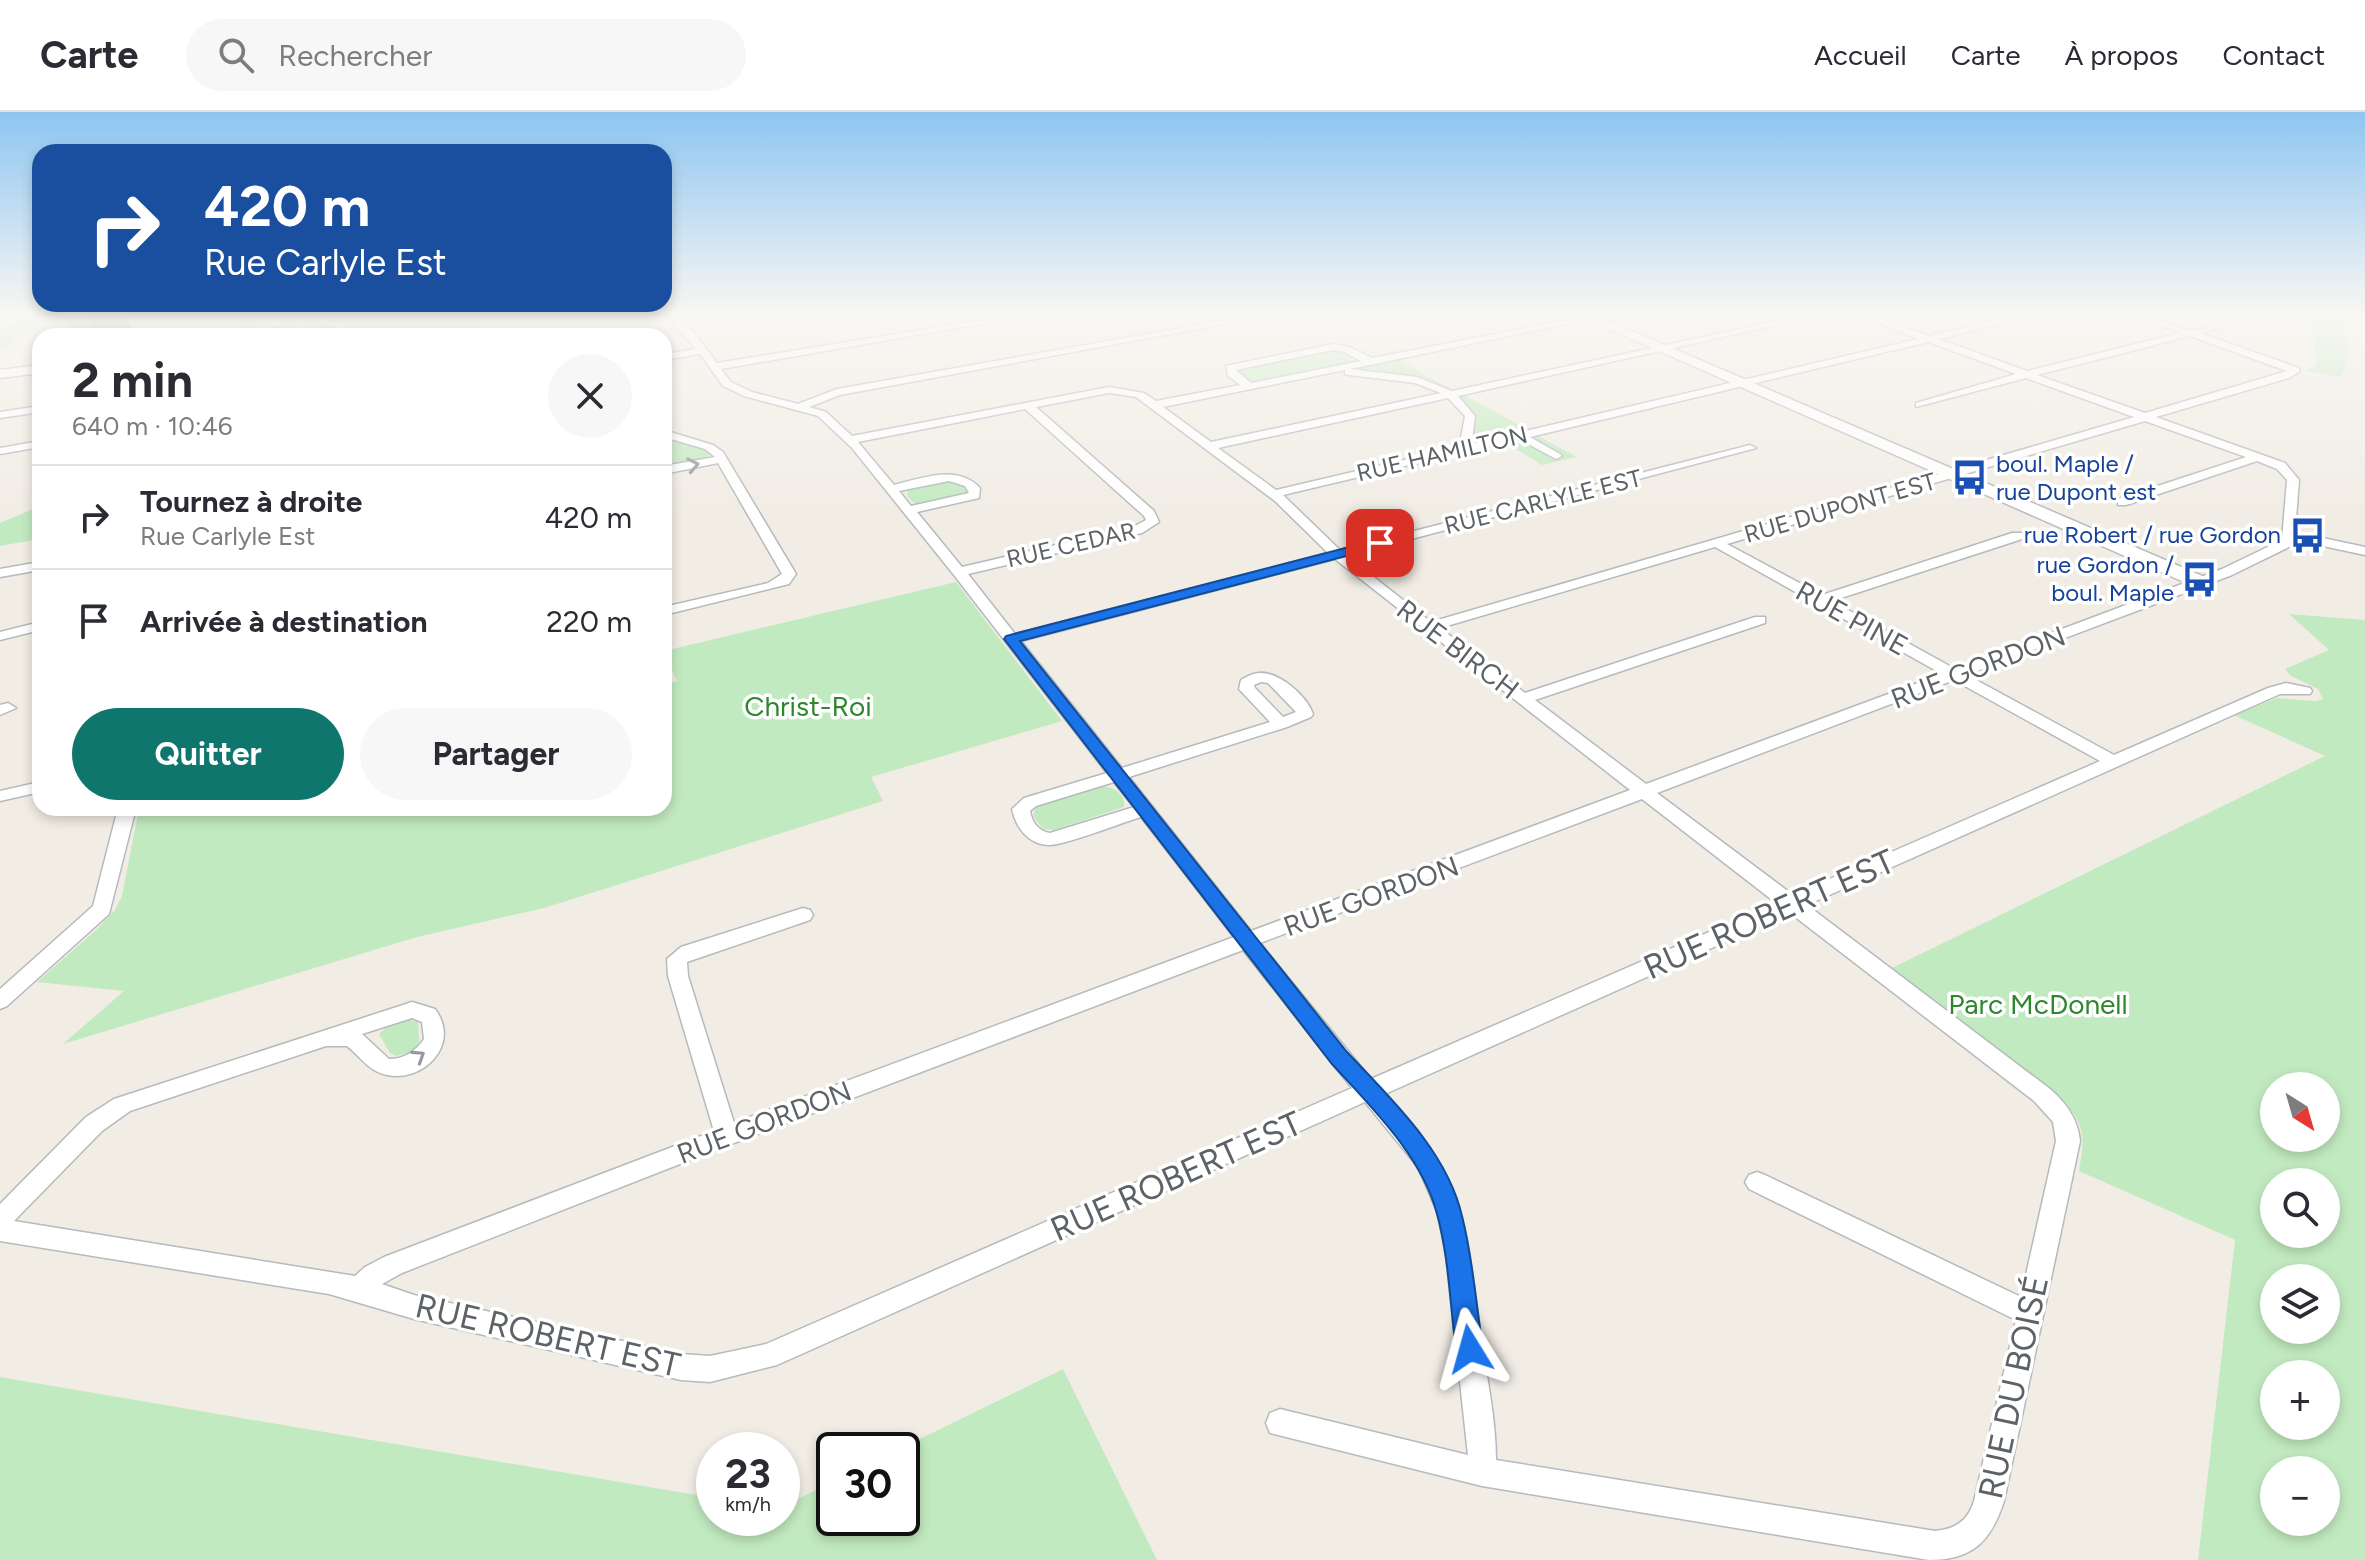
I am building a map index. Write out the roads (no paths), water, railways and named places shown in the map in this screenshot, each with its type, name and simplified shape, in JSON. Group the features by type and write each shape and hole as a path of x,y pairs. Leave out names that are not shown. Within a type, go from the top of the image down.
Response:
{"street":[{"path":"726,383 735,389 826,417 850,440 959,572 1339,1058 1429,1165 1450,1214 1481,1433 1482,1472"},
{"path":"800,407 837,392 890,383"},
{"path":"1244,383 1249,386"},
{"path":"1154,405 1266,383"},
{"path":"1416,383 1450,394 1464,406 1470,416 1466,442 1472,447"},
{"path":"1210,446 1504,383"},
{"path":"1742,383 2200,582"},
{"name":"RUE HAMILTON","path":"1274,494 1742,383"},
{"path":"1920,405 1998,383"},
{"path":"2052,383 2281,466 2293,480 2288,514 2289,535 2365,551"},
{"name":"RUE DUPONT EST","path":"1429,627 2262,383"},
{"name":"RUE BIRCH","path":"1028,406 1109,390 1127,390 1154,405 1274,494 1338,554 1429,627 1792,904"},
{"path":"850,440 1028,406"},
{"name":"RUE CEDAR","path":"959,572 1145,528 1153,522 1150,514 1028,406"},
{"path":"0,415 32,410"},
{"path":"672,435 709,447 722,459 788,571 788,577 772,586 672,609"},
{"path":"1521,436 1556,456"},
{"path":"0,451 32,445"},
{"name":"RUE CARLYLE EST","path":"1011,639 1750,448"},
{"path":"2122,502 2258,457"},
{"path":"672,468 722,459"},
{"path":"892,489 956,477 968,480 976,491 975,495 964,499 909,510"},
{"name":"RUE GORDON","path":"360,1289 374,1275 393,1265 727,1136 2200,582 2272,552 2288,542 2289,535"},
{"path":"1819,601 2017,536"},
{"name":"RUE PINE","path":"1718,544 2112,761"},
{"path":"0,573 32,567"},
{"path":"1523,699 1760,620"},
{"path":"0,636 32,628"},
{"name":"RUE ROBERT EST","path":"0,1230 360,1289 414,1307 661,1363 710,1369 737,1366 783,1350 2274,691 2286,688 2304,691"},
{"path":"1144,810 1051,839 1035,835 1023,818 1021,809 1030,802 1281,724"},
{"path":"0,796 32,789"},
{"path":"0,1001 75,937 102,909 125,816"},
{"name":"RUE DU BOISÉ","path":"1280,1423 1482,1472 1935,1546 1965,1540 1984,1520 2068,1141 2063,1118 2042,1095 1792,904"},
{"path":"727,1136 678,976 677,959 688,952 803,915"},
{"path":"0,1220 94,1124 122,1105 151,1093 328,1039"},
{"path":"1757,1182 2028,1313"}],"place":[{"name":"boul. Maple / rue Dupont est","path":"1970,478"},
{"name":"rue Robert / rue Gordon","path":"2307,535"},
{"name":"rue Gordon / boul. Maple","path":"2200,579"}],"park label":[{"name":"Christ-Roi","path":"808,706"},
{"name":"Parc McDonell","path":"2038,1004"}]}
